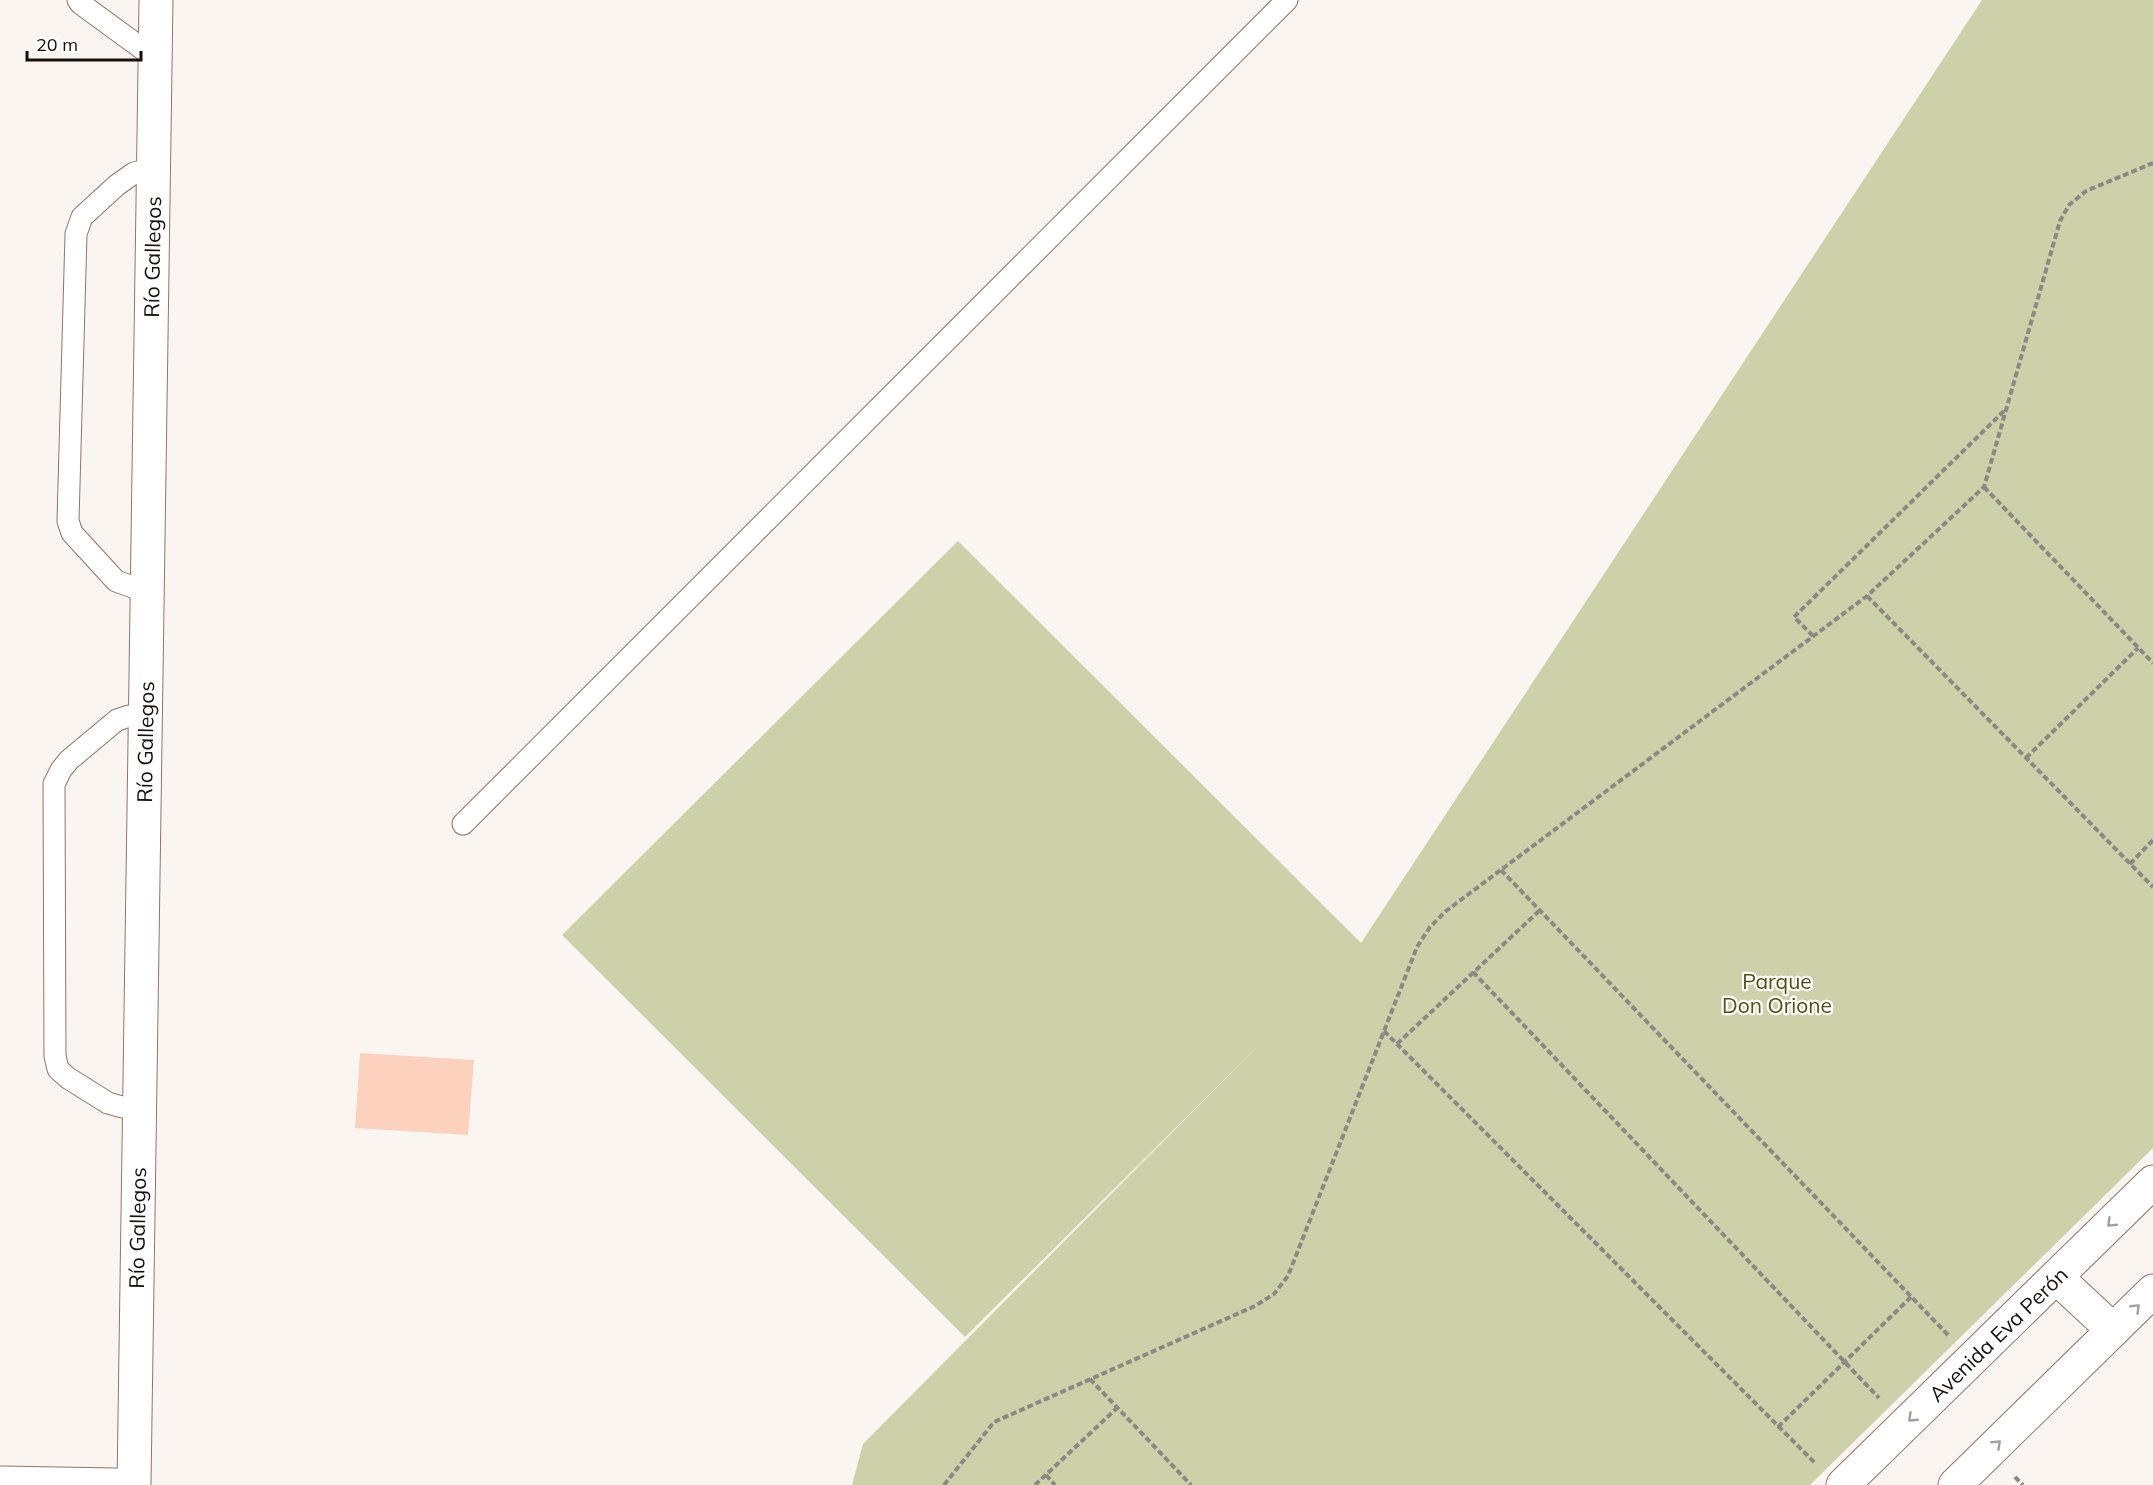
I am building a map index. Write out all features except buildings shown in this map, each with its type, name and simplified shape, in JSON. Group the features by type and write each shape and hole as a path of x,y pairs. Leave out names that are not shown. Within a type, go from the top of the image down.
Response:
{"street":[{"name":"Río Gallegos","path":"134,1485 156,0"},
{"name":"Avenida Eva Perón","path":"1834,1478 1905,1425 2153,1182"},
{"path":"2057,1278 2113,1330"},
{"path":"1955,1485 2153,1291"},
{"path":"0,1483 115,1485"}],"lane":[{"path":"78,0 155,58"},
{"path":"463,824 1287,0"},
{"path":"147,592 116,581 72,533 68,521 76,234 82,217 117,185 134,173 153,168"},
{"path":"139,1106 122,1107 108,1103 68,1078 58,1069 55,1056 54,784 69,760 117,720 145,713"}],"path":[{"path":"944,1485 994,1422 1256,1306 1274,1294 1288,1276 1417,947 1430,927 1501,870 1867,596 1984,487 2060,221 2069,205 2086,191 2153,163"},
{"path":"1813,636 1794,617 2007,409"},
{"path":"1984,487 2153,663"},
{"path":"1867,596 2153,887"},
{"path":"2026,758 2138,648"},
{"path":"2130,864 2153,840"},
{"path":"1501,870 1971,1360"},
{"path":"1397,1044 1539,911"},
{"path":"1473,972 1905,1425"},
{"path":"1384,1031 1778,1427 1834,1478"},
{"path":"1778,1427 1911,1297"},
{"path":"1090,1379 1191,1485"},
{"path":"1035,1485 1117,1408"},
{"path":"1046,1475 1055,1485"}],"green space":[{"name":"Parque Don Orione","path":"1982,0 2153,0 2153,1148 1810,1485 852,1485 863,1444 1258,1046 965,1337 562,935 958,541 1361,943"}]}
